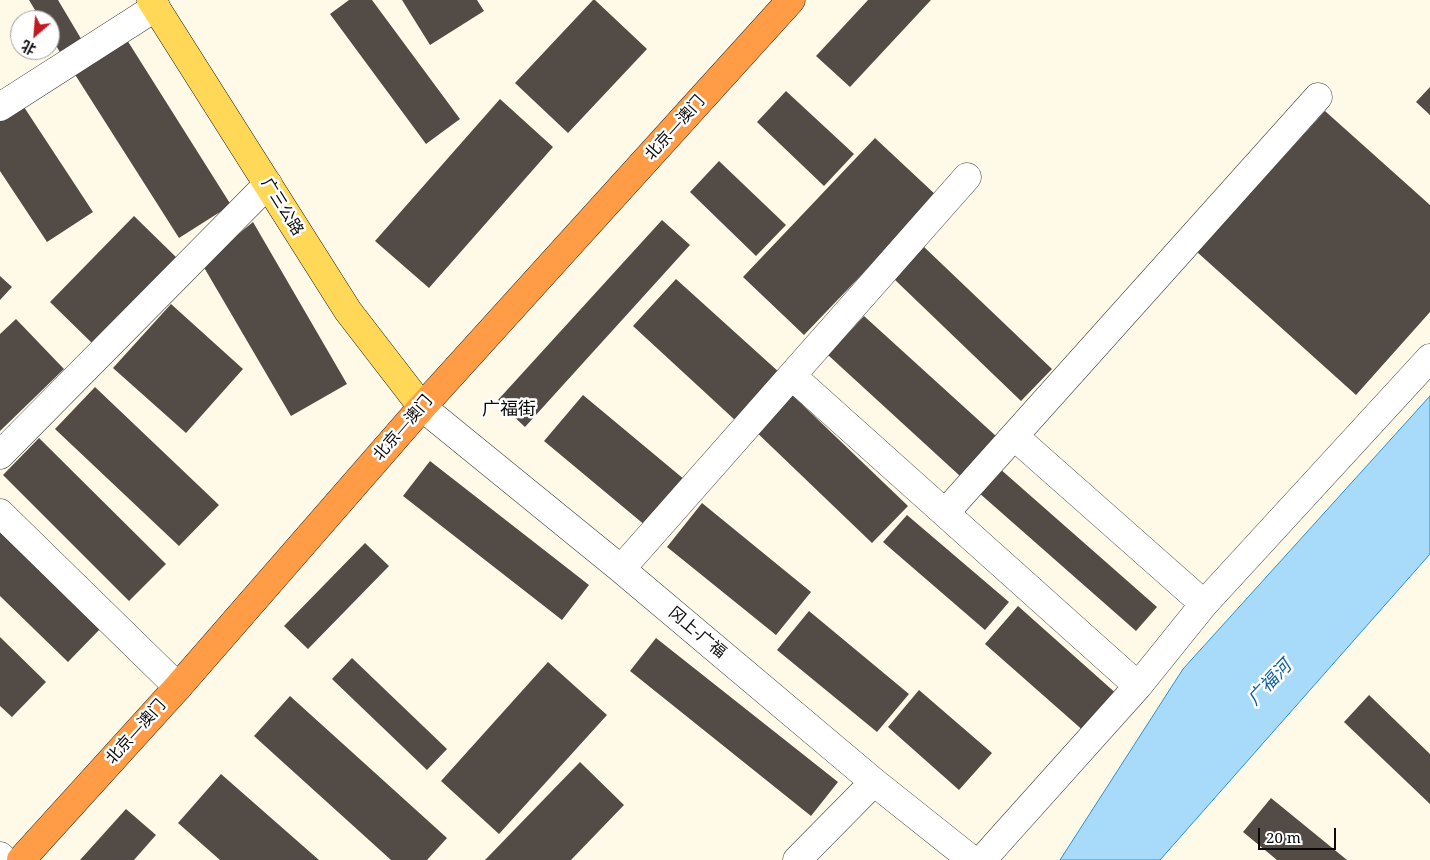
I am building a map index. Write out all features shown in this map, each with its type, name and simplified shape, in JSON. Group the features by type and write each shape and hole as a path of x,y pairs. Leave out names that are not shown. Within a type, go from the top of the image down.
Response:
{"highway":[{"name":"北京—澳门","path":"21,860 178,687 422,406 791,0"}],"main road":[{"name":"广三公路","path":"154,4 348,311 422,406"}],"street":[{"path":"0,107 154,4"},
{"path":"945,514 1318,97"},
{"path":"621,569 967,177"},
{"path":"0,455 268,184"},
{"path":"982,860 1138,686 1204,604 1430,358"},
{"path":"792,376 1138,686"},
{"name":"冈上-广福","path":"422,406 621,569 874,782 972,860"},
{"path":"1014,436 1204,604"},
{"path":"0,513 178,687"},
{"path":"797,860 874,782"},
{"path":"0,856 4,860"}],"water":[{"name":"广福河","path":"1430,396 1430,554 1160,860 1060,860 1183,669"}],"building":[{"path":"29,0 58,0 83,42 61,54 60,10 35,10"},
{"path":"349,0 372,0 460,119 426,144 330,14"},
{"path":"402,0 477,0 484,11 430,45"},
{"path":"593,0 647,49 568,133 515,83"},
{"path":"868,0 931,0 850,87 816,56"},
{"path":"127,40 231,205 179,238 74,73"},
{"path":"1430,87 1430,115 1416,102"},
{"path":"786,91 854,154 824,186 757,122"},
{"path":"500,99 553,147 429,288 375,241"},
{"path":"22,104 93,212 47,242 0,171 0,119"},
{"path":"1325,111 1430,205 1430,312 1356,395 1197,252"},
{"path":"875,138 937,196 804,335 743,277"},
{"path":"719,161 786,225 756,256 690,192"},
{"path":"134,216 178,259 94,345 50,302"},
{"path":"662,220 690,245 525,427 497,401"},
{"path":"253,222 347,384 291,416 202,264"},
{"path":"923,246 1052,369 1021,401 893,278"},
{"path":"0,276 12,287 0,300"},
{"path":"676,279 780,373 736,421 633,326"},
{"path":"171,304 243,369 186,433 113,368"},
{"path":"864,316 996,436 960,476 828,355"},
{"path":"16,319 64,369 0,431 0,334"},
{"path":"95,387 219,505 179,546 55,429"},
{"path":"786,389 908,506 872,543 750,426"},
{"path":"583,395 685,480 646,526 544,441"},
{"path":"39,438 166,564 129,601 3,475"},
{"path":"430,461 589,585 562,620 403,496"},
{"path":"999,468 1157,607 1136,631 978,492"},
{"path":"702,503 811,592 776,635 667,547"},
{"path":"907,515 1009,602 985,630 883,542"},
{"path":"0,528 102,627 68,662 0,596"},
{"path":"365,543 389,566 308,649 284,626"},
{"path":"1018,606 1119,696 1086,733 985,644"},
{"path":"809,611 909,694 877,732 777,650"},
{"path":"0,637 46,682 12,717 0,706"},
{"path":"656,638 838,782 811,816 630,671"},
{"path":"352,658 447,749 427,770 332,679"},
{"path":"548,662 607,715 499,834 441,781"},
{"path":"919,690 992,753 959,790 888,727"},
{"path":"1369,695 1430,754 1430,804 1344,722"},
{"path":"290,696 447,838 427,860 391,860 254,736"},
{"path":"580,762 624,805 571,860 485,860"},
{"path":"221,774 319,860 220,860 178,823"},
{"path":"1271,798 1347,860 1277,860 1243,832"},
{"path":"126,809 156,835 134,860 80,860"}],"district":[{"name":"广福街","path":"509,410"}]}
